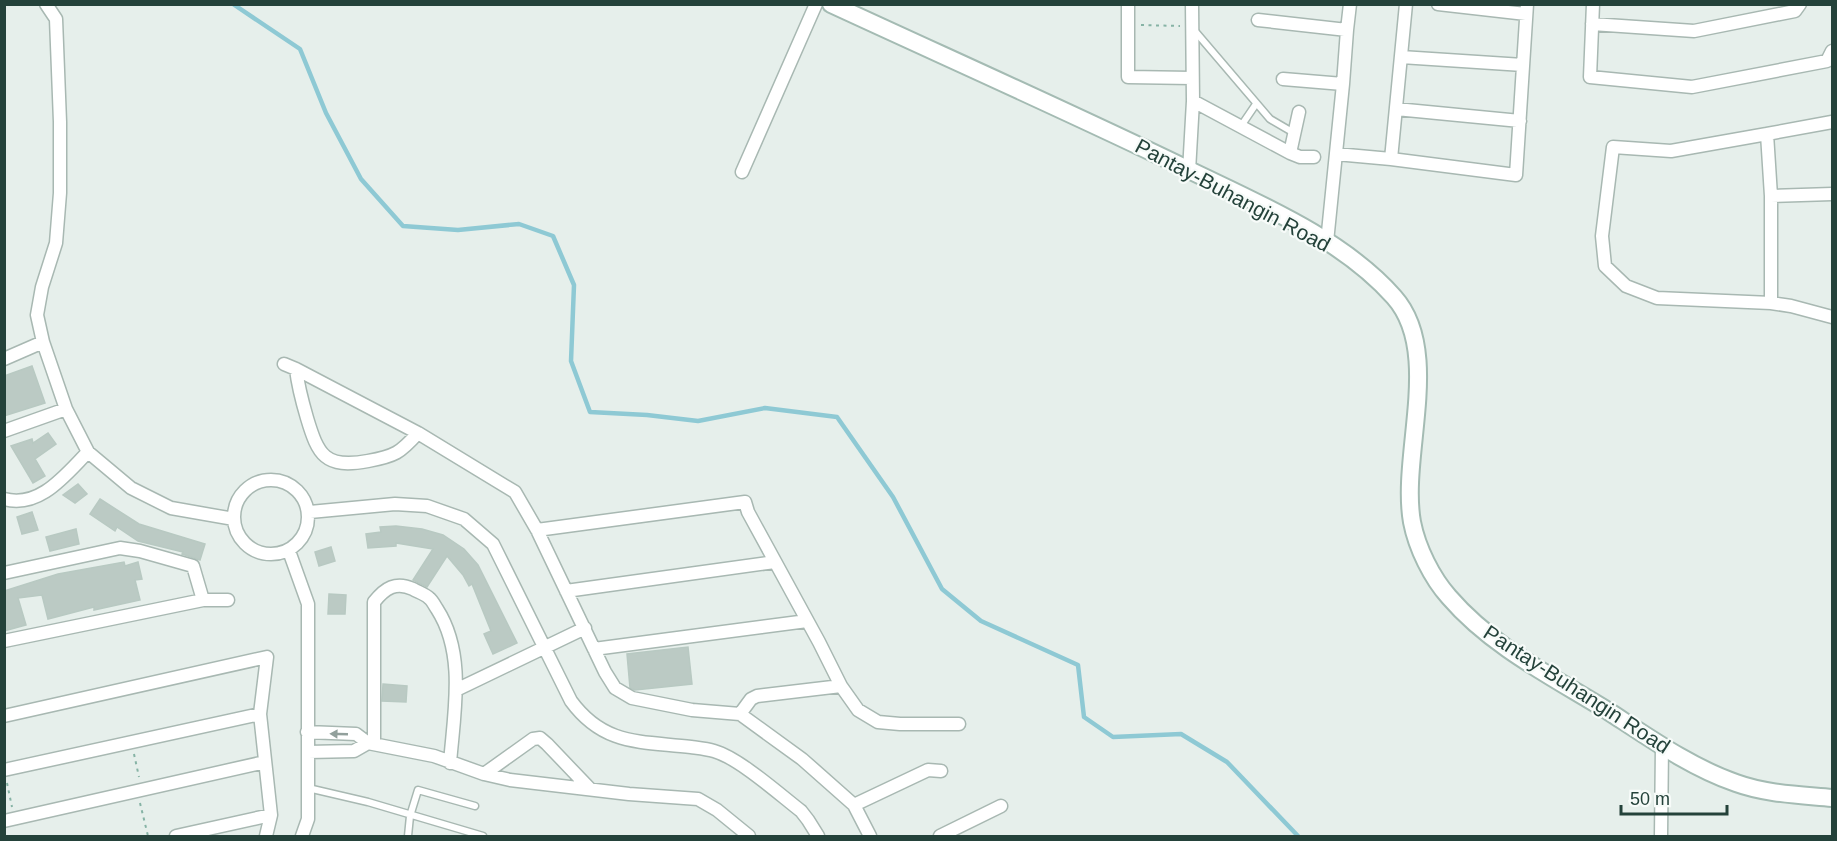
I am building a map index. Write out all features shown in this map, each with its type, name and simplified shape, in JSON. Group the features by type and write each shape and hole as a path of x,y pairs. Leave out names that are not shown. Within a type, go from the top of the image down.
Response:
{"street":[{"path":"46,4 56,19 60,193 56,243 36,315 66,409 88,452 130,488 171,508 234,519"},
{"path":"742,172 816,4"},
{"name":"Pantay-Buhangin Road","path":"831,4 1112,132 1265,208 1327,242 1352,259 1395,298 1408,318 1414,336 1418,362 1409,499 1412,525 1420,549 1446,595 1496,641 1703,769 1737,784 1833,798"},
{"path":"1128,4 1128,77 1192,78"},
{"path":"1190,171 1193,101 1192,4"},
{"path":"1327,242 1350,4"},
{"path":"1391,159 1406,4"},
{"path":"1336,154 1516,175 1527,9 1438,4"},
{"path":"1593,4 1590,77 1692,87 1827,61 1833,51"},
{"path":"1592,24 1694,31 1795,11 1800,4"},
{"path":"1257,20 1347,30"},
{"path":"1401,57 1523,65"},
{"path":"1283,79 1343,84"},
{"path":"1193,101 1290,153 1300,157 1314,157"},
{"path":"1396,109 1520,122"},
{"path":"1290,153 1299,112"},
{"path":"1833,122 1671,151 1613,147 1602,236 1605,266 1626,286 1657,298 1770,303 1833,317"},
{"path":"1767,134 1771,196 1770,303"},
{"path":"1771,196 1833,194"},
{"path":"4,359 43,342"},
{"path":"418,433 402,451 388,457 350,464 327,458 316,446 290,366 418,433 515,492 537,530 615,688 632,698 692,710 740,714 802,759 854,805 870,837"},
{"path":"4,431 66,409"},
{"path":"4,499 14,502 32,498 52,489 88,452"},
{"path":"269,479 281,480 292,485 301,493 309,512 307,531 300,542 278,555 253,550 243,542 237,532 234,519 235,507 247,488 269,479"},
{"path":"537,530 745,502 748,512 841,686 858,710 878,722 959,724"},
{"path":"309,512 395,504 427,506 464,519 493,544 543,647 580,714 598,728 631,741 713,750 731,758 801,811 818,837"},
{"path":"4,573 120,548 140,551 193,566 203,600"},
{"path":"289,550 308,604 308,819 302,837"},
{"path":"566,591 775,562"},
{"path":"371,743 374,602 384,589 398,585 408,587 429,597 450,634 455,659 456,690 450,763"},
{"path":"4,641 203,600 228,600"},
{"path":"594,649 807,621"},
{"path":"456,690 585,628"},
{"path":"4,716 267,657 260,714 271,815 266,837"},
{"path":"740,714 751,699 758,696 841,686"},
{"path":"5,775 132,742 260,714"},
{"path":"308,732 356,734 371,743 434,756 484,774 510,780 698,799 717,810 747,836"},
{"path":"484,774 533,739 540,738 590,789"},
{"path":"308,752 354,751 371,743"},
{"path":"1661,837 1662,745"},
{"path":"9,820 265,762"},
{"path":"854,805 928,770 941,771"},
{"path":"940,837 1001,806"},
{"path":"176,837 271,815"}],"lane":[{"path":"1192,27 1270,119 1295,134"},
{"path":"1241,126 1256,104"},
{"path":"308,788 368,802 483,837"},
{"path":"408,837 410,816 418,790 475,806"}],"path":[{"path":"1128,24 1192,27"},
{"path":"132,742 148,837"},
{"path":"5,775 9,820"}],"building":[{"path":"32,366 45,403 4,416 4,376"},
{"path":"48,433 56,444 35,459 45,476 33,483 11,446 32,439 33,443"},
{"path":"78,484 87,494 75,503 63,495"},
{"path":"100,499 139,524 205,544 200,560 182,554 183,552 138,541 117,527 115,531 90,514"},
{"path":"32,512 38,530 22,534 17,517"},
{"path":"380,527 422,529 443,535 464,549 478,565 517,643 493,654 484,634 491,631 472,584 469,586 447,556 427,587 413,580 433,549 396,543 396,546 368,548 366,534 381,532"},
{"path":"76,529 79,544 50,551 46,537"},
{"path":"331,547 335,561 319,566 315,552"},
{"path":"124,562 125,566 138,562 142,579 135,580 140,600 94,610 94,607 48,619 42,595 18,598 26,625 4,631 4,591 58,574"},
{"path":"329,594 346,595 345,614 328,614"},
{"path":"688,647 692,684 635,690 630,688 627,654"},
{"path":"383,684 407,686 406,702 382,701"}],"waterway":[{"path":"233,4 300,49 326,113 361,179 403,226 458,230 519,224 553,236 574,285 571,361 590,412 698,421 765,408 837,417 893,497 942,589 981,621 1078,665 1084,717 1113,737 1181,734 1227,762 1298,836"}]}
